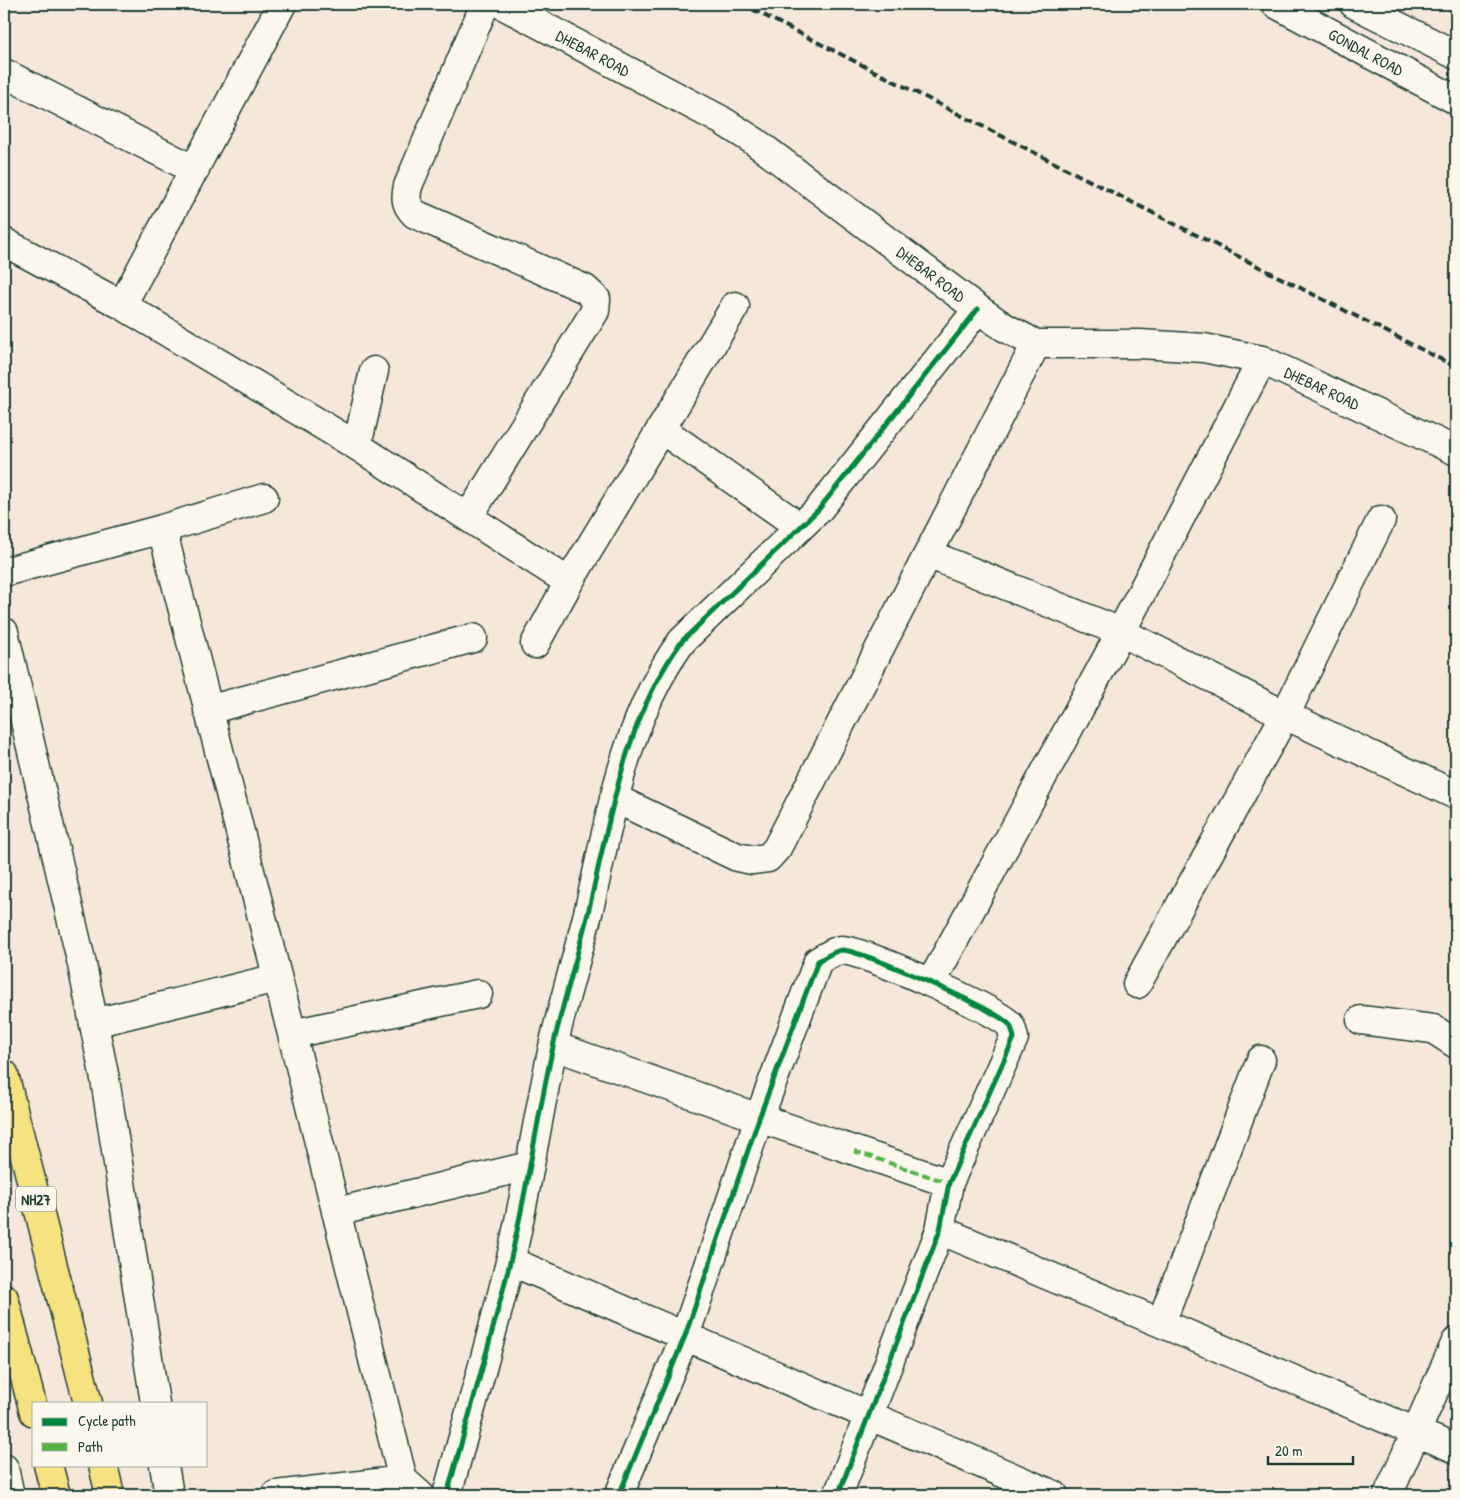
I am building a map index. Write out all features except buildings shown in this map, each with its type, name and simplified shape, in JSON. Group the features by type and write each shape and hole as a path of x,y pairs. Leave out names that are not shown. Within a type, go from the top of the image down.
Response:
{"highway":[{"name":"NH27","path":"4,1074 88,1402"},
{"path":"4,1298 32,1404"},
{"path":"48,1466 56,1495"},
{"path":"103,1466 110,1495"}],"street":[{"path":"469,516 586,327 595,311 596,299 585,289 415,214 407,206 408,186 485,4"},
{"name":"DHEBAR ROAD","path":"501,4 721,120 754,141 978,309 1004,327 1036,344 1140,344 1204,348 1262,360 1456,452"},
{"name":"GONDAL ROAD","path":"1276,4 1456,100"},
{"path":"1354,4 1456,55"},
{"path":"122,305 195,170 274,6"},
{"path":"4,73 195,170"},
{"path":"4,242 122,305 357,446 469,516 569,582"},
{"path":"535,644 569,582 735,306"},
{"path":"447,1495 510,1261 554,1046 588,914 614,798 626,758 650,693 666,662 682,641 820,509 978,309"},
{"path":"614,798 737,857 752,860 768,858 777,848 1036,344"},
{"path":"931,983 1121,632 1262,360"},
{"path":"357,446 374,371"},
{"path":"661,429 800,527"},
{"path":"4,572 162,529 264,498"},
{"path":"1137,984 1285,715 1381,520"},
{"path":"162,529 336,1212 411,1488 276,1495"},
{"path":"928,554 1121,632 1285,715 1456,795"},
{"path":"4,632 79,951 105,1079 155,1402"},
{"path":"208,710 473,638"},
{"path":"619,1495 685,1336 759,1118 818,961 840,950 857,953 931,983 992,1013 1010,1025 1014,1038 949,1183 940,1230 838,1495"},
{"path":"94,1023 277,978"},
{"path":"292,1034 478,994"},
{"path":"1361,1020 1433,1029 1456,1044"},
{"path":"554,1046 949,1183"},
{"path":"1161,1323 1260,1060"},
{"path":"336,1212 529,1166"},
{"path":"940,1230 1456,1449"},
{"path":"510,1261 1054,1495"},
{"path":"1388,1495 1456,1342"},
{"path":"164,1466 169,1495"},
{"path":"4,1468 10,1495"}],"railway":[{"path":"742,4 1456,367"}],"marked path":[{"path":"854,1151 949,1183"}],"cycle path":[{"path":"447,1495 510,1262 553,1047 588,913 612,807 633,737 646,704 662,672 682,641 819,509 978,309"},
{"path":"619,1495 685,1336 759,1118 818,961 842,950 900,970 979,1006 1009,1024 1014,1038 949,1183 940,1230 838,1495"}]}
